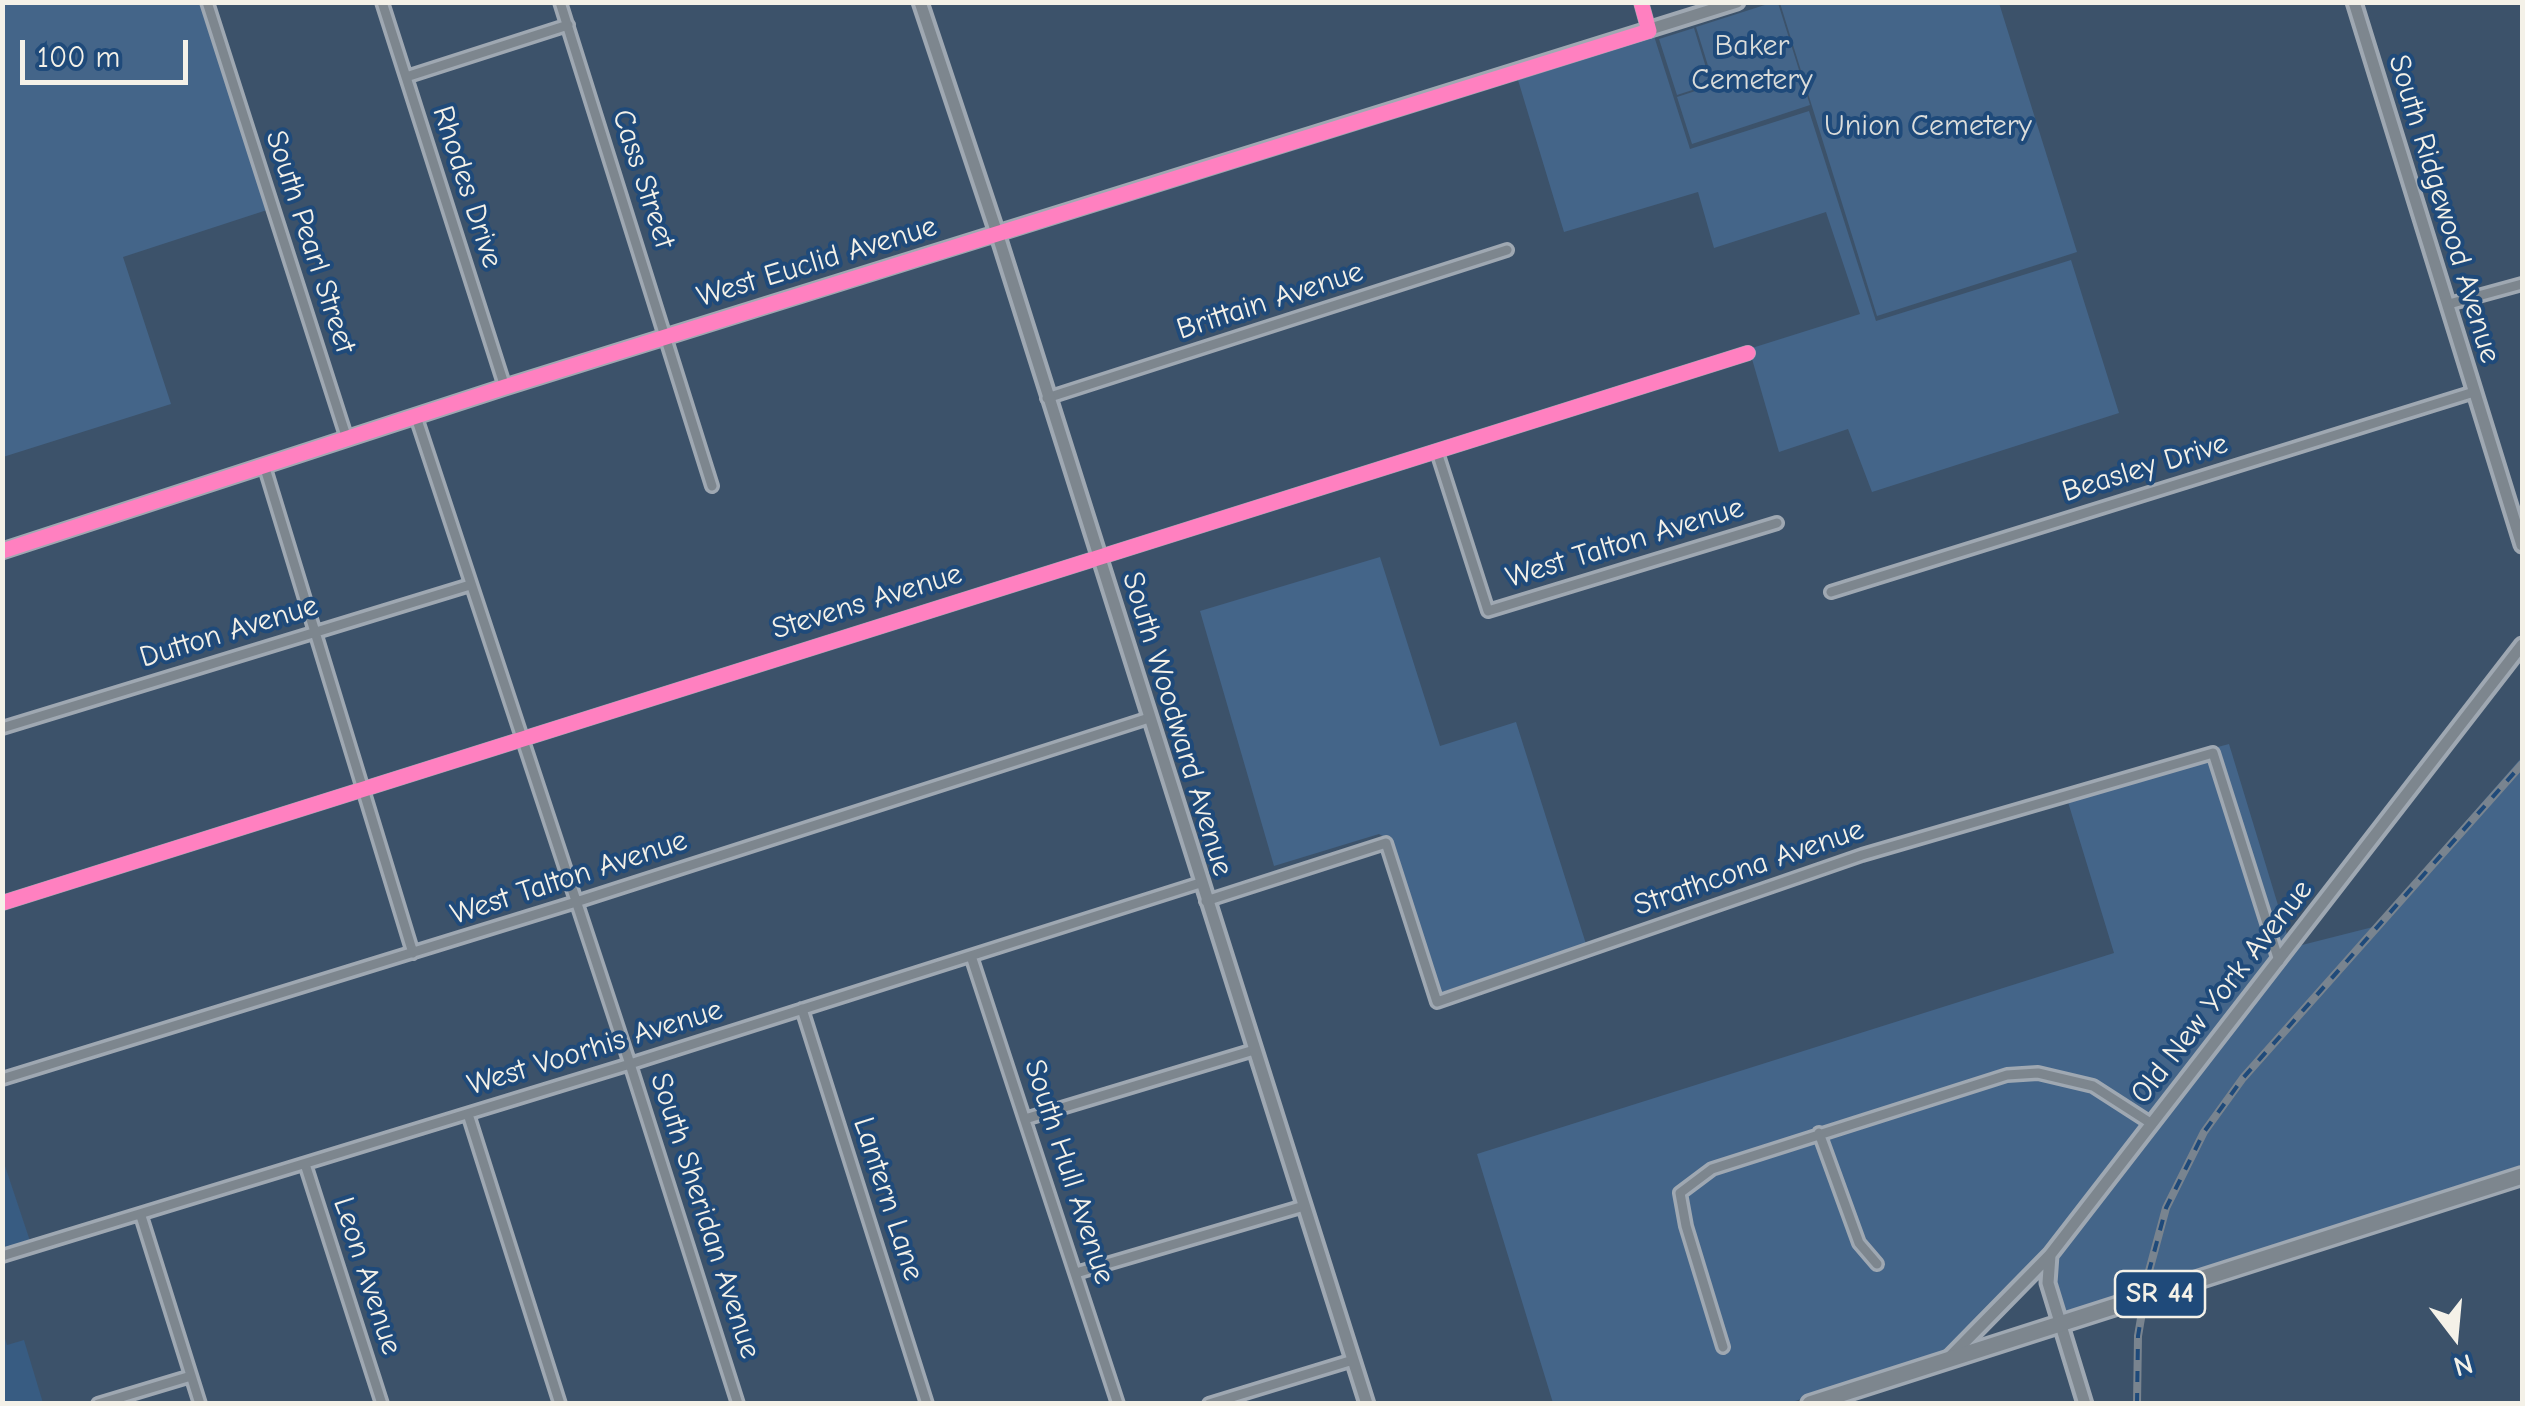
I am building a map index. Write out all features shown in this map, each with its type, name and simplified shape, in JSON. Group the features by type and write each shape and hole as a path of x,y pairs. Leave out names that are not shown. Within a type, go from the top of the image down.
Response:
{"main road":[{"name":"SR 44","path":"1810,1404 2522,1176"}],"street":[{"name":"South Pearl Street","path":"207,2 347,439"},
{"name":"Rhodes Drive","path":"382,2 505,387"},
{"name":"Cass Street","path":"560,2 712,486"},
{"name":"South Woodward Avenue","path":"920,2 998,236 1367,1404"},
{"path":"1640,2 1650,31"},
{"name":"West Euclid Avenue","path":"2,550 505,387 1737,2"},
{"name":"South Ridgewood Avenue","path":"2354,2 2522,545"},
{"path":"406,78 568,26"},
{"name":"Brittain Avenue","path":"1047,398 1507,250"},
{"path":"2448,304 2522,284"},
{"name":"Stevens Avenue","path":"2,903 1748,354"},
{"name":"Beasley Drive","path":"1831,592 2474,392"},
{"name":"South Sheridan Avenue","path":"416,417 738,1404"},
{"name":"West Talton Avenue","path":"1437,452 1488,612 1777,523"},
{"path":"264,465 412,953"},
{"name":"Dutton Avenue","path":"2,728 470,584"},
{"name":"Old New York Avenue","path":"1948,1359 2050,1255 2522,645"},
{"name":"West Talton Avenue","path":"2,1079 576,902 1149,718"},
{"name":"Strathcona Avenue","path":"1206,901 1386,843 1436,1002 1862,855 2212,752 2279,960"},
{"name":"West Voorhis Avenue","path":"2,1256 630,1064 1200,883"},
{"name":"South Hull Avenue","path":"971,956 1118,1404"},
{"name":"Lantern Lane","path":"802,1009 927,1404"},
{"path":"1026,1119 1254,1050"},
{"path":"1723,1346 1686,1226 1680,1193 1712,1169 2007,1075 2038,1072 2093,1086 2152,1124"},
{"path":"468,1114 560,1404"},
{"path":"1820,1133 1859,1243 1877,1264"},
{"name":"Leon Avenue","path":"306,1164 382,1404"},
{"path":"1076,1273 1304,1206"},
{"path":"141,1216 200,1404"},
{"path":"2050,1255 2048,1282 2084,1404"},
{"path":"1209,1404 1354,1360"},
{"path":"98,1404 192,1376"}],"shaded area":[{"path":"2,1157 30,1241 3,1249 2,1249"},
{"path":"3,1332 7,1345 24,1340 43,1403 3,1403"}],"green space":[{"path":"3,2 201,3 267,210 123,257 171,404 3,457"},
{"name":"Baker Cemetery","path":"1778,3 1810,105 1692,144 1677,97 1714,85 1696,27"},
{"name":"Union Cemetery","path":"1780,3 1999,3 2077,252 1877,316"},
{"path":"1694,28 1711,84 1677,95 1659,39"},
{"path":"1654,36 1690,149 1809,111 1876,321 2071,260 2119,413 1872,492 1848,429 1779,452 1752,348 1860,314 1826,212 1714,248 1698,192 1564,232 1518,80"},
{"path":"1380,557 1440,746 1516,722 1586,944 1439,993 1391,841 1379,834 1274,866 1200,611"},
{"path":"2229,744 2288,938 2281,948 2214,748"},
{"path":"2522,757 2522,1170 2063,1316 2053,1282 2056,1258 2298,946 2373,927"},
{"path":"2209,760 2272,959 2048,1247 1980,1319 1945,1353 1789,1403 1553,1403 1477,1154 2114,953 2068,802"}],"railway":[{"path":"2137,1404 2138,1336 2149,1271 2166,1208 2204,1132 2243,1078 2522,764"}],"cycle path":[{"path":"2,551 505,387 1649,31 1641,2"},
{"path":"2,903 1748,353"}]}
